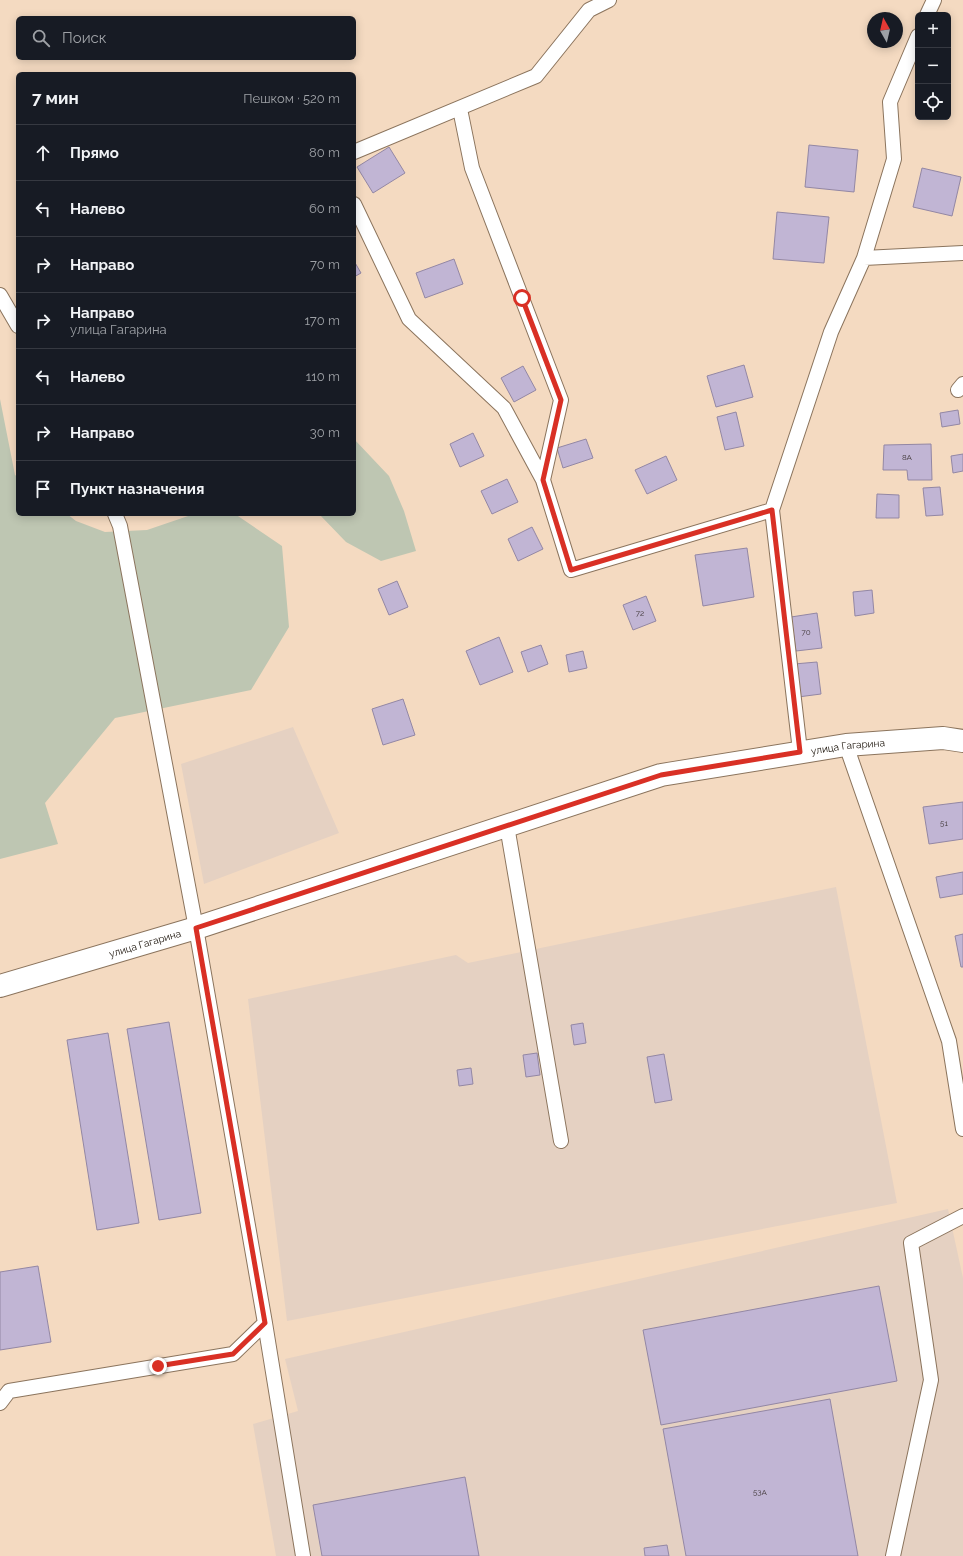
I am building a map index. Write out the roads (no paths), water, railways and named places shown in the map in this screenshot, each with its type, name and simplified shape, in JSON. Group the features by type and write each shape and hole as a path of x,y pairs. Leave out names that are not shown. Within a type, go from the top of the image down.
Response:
{"street":[{"name":"улица Гагарина","path":"0,986 196,928 661,775 846,745 943,738 963,740"}],"lane":[{"path":"356,151 536,76 589,10 609,0"},
{"path":"928,12 934,0"},
{"path":"800,752 772,510 831,332 864,258 894,159 890,102 915,43"},
{"path":"460,109 472,168 561,400 543,480"},
{"path":"356,208 409,319 504,408 543,480 571,570 772,510"},
{"path":"864,258 963,253"},
{"path":"0,295 16,323"},
{"path":"116,516 120,526 196,928 265,1323 303,1556"},
{"path":"846,745 949,1041 963,1129"},
{"path":"507,826 561,1141"},
{"path":"893,1556 931,1380 911,1243 963,1216"},
{"path":"0,1403 9,1391 233,1354 265,1323"}]}
